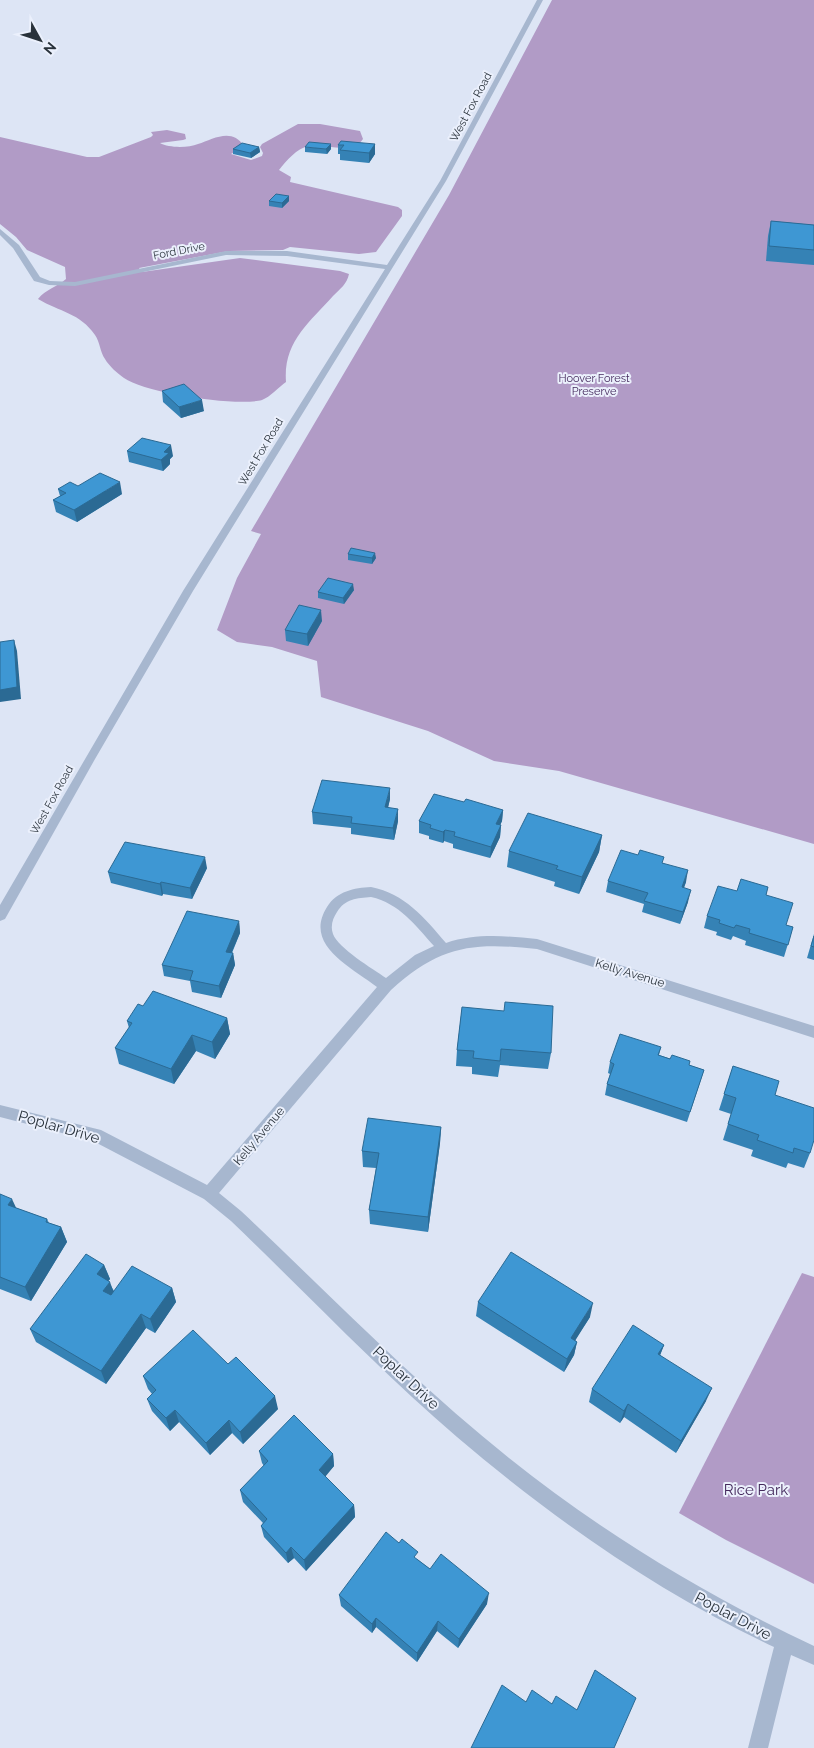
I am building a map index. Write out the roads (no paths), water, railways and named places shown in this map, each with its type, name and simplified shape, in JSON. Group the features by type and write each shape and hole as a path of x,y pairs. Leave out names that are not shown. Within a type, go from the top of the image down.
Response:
{"street":[{"name":"West Fox Road","path":"0,916 89,759 188,591 463,147 540,0"},
{"name":"Ford Drive","path":"0,231 16,248 37,279 49,283 88,282 226,253 248,251 300,254 388,267"},
{"path":"386,986 328,940 324,928 329,914 338,901 367,892 383,893 397,900 442,947"},
{"name":"Kelly Avenue","path":"209,1194 386,986 402,971 442,947 475,940 537,944 814,1032"},
{"name":"Poplar Drive","path":"0,1111 96,1135 209,1194 236,1216 462,1430 547,1499 653,1572 730,1616 814,1656"},
{"path":"758,1748 784,1643"}],"park label":[{"name":"Hoover Forest Preserve","path":"594,384"},
{"name":"Rice Park","path":"756,1490"}]}
